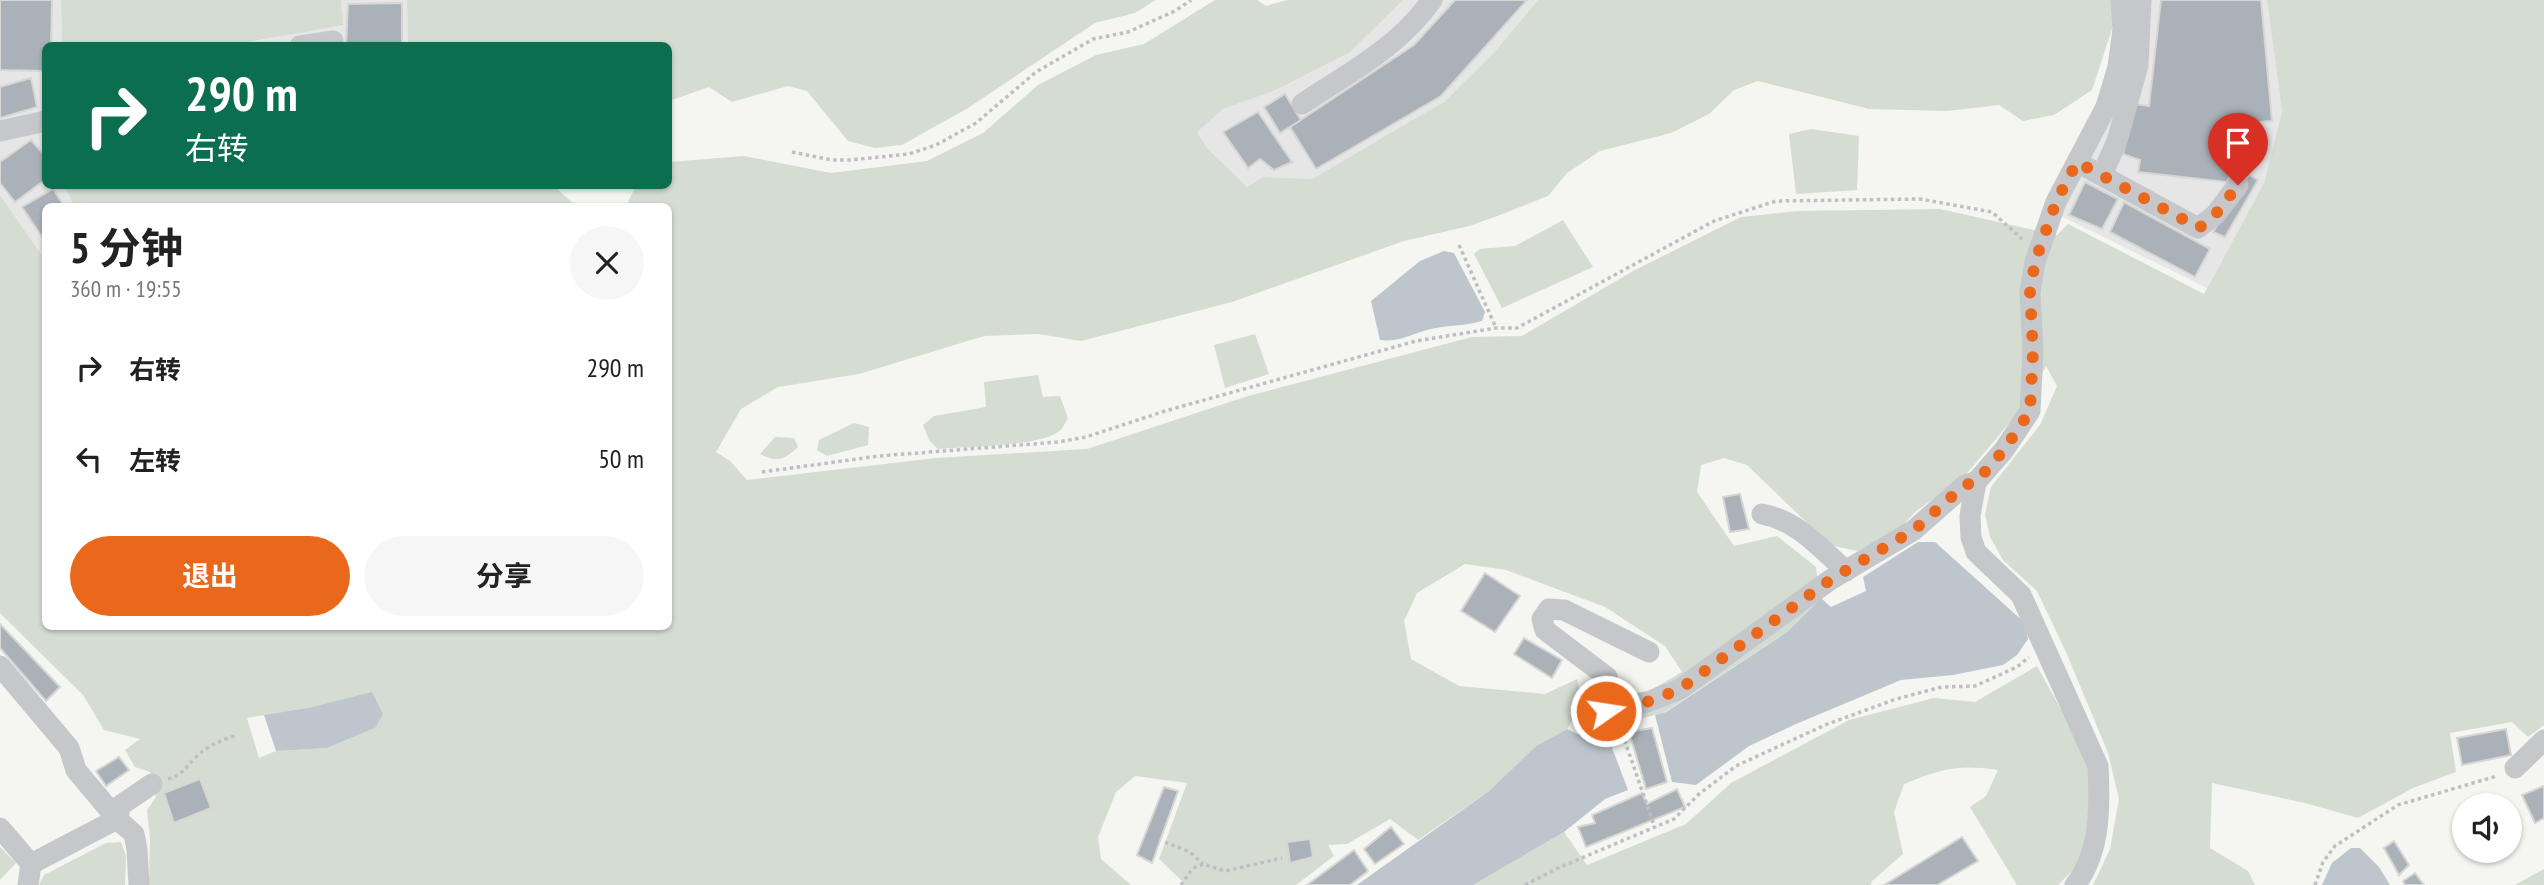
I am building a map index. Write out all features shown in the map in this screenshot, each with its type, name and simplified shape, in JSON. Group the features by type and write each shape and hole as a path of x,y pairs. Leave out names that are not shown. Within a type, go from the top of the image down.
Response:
{"street":[{"path":"1302,103 1392,46 1419,19 1432,0"},
{"path":"2075,885 2085,873 2094,840 2099,796 2098,766 2021,595 1976,552 1970,537 1970,516 1976,482 2004,450 2030,411 2033,352 2030,292 2035,262 2056,202 2106,107 2118,67 2123,29 2121,0"},
{"path":"2102,175 2117,141 2138,65 2141,0"},
{"path":"326,42 333,41"},
{"path":"0,131 42,122"},
{"path":"2077,162 2199,228 2215,215 2238,185"},
{"path":"1602,714 1650,701 1680,689 1830,580 1914,530 1965,485 1976,482"},
{"path":"1762,514 1782,518 1800,530 1846,571"},
{"path":"1602,714 1612,693 1607,677 1545,630 1542,619 1549,609 1564,610 1649,652"},
{"path":"0,666 69,748 76,771 117,819 134,834 139,885"},
{"path":"2515,768 2544,740"},
{"path":"0,828 29,874 117,819 121,805 152,784"}],"path":[{"path":"792,152 832,160 850,160 909,154 936,145 976,123 1036,72 1093,39 1128,32 1175,11 1191,0"},
{"path":"762,472 879,456 1058,442 1086,437 1165,411 1416,341 1496,328 1517,328 1714,221 1776,201 1920,199 1992,212 2020,236 2035,262"},
{"path":"1459,245 1496,328"},
{"path":"1525,885 1558,868 1674,819 1699,794 1736,766 1825,725 1896,699 1942,687 1975,686 2017,667 2045,645"},
{"path":"1602,714 1655,828"},
{"path":"152,784 180,775 206,749 237,735"},
{"path":"2315,885 2323,862 2335,846 2398,805 2493,778 2515,768"},
{"path":"1166,842 1190,852 1203,863 1225,871 1282,858"},
{"path":"1181,885 1193,868 1203,863"}],"shaded area":[{"path":"0,0 61,0 62,42 42,42 42,189 66,189 73,203 42,203 42,256 0,195"},
{"path":"61,0 341,0 343,25 249,42 62,42"},
{"path":"341,0 407,0 408,42 252,42 342,24"},
{"path":"407,0 1156,0 1135,13 1095,23 968,108 902,145 875,148 848,141 807,91 788,86 732,102 709,87 672,100 672,42 408,42"},
{"path":"1215,0 1257,0 1266,6 1287,0 1403,0 1349,53 1276,90 1223,109 1197,132 1207,148 1247,187 1263,177 1312,179 1445,101 1497,49 1538,0 2118,0 2120,5 2092,90 2054,115 2023,121 1999,105 1947,111 1869,109 1758,81 1734,90 1709,114 1671,133 1600,151 1567,173 1548,196 1469,226 1404,241 1232,302 1081,341 1039,334 984,336 859,374 778,387 741,409 716,452 730,461 747,480 936,458 1087,449 1248,396 1472,337 1522,336 1635,270 1741,217 1798,211 1940,209 2057,235 2068,224 2204,294 2264,183 2282,111 2267,0 2544,0 2544,725 2528,737 2512,722 2450,733 2456,772 2413,788 2358,818 2305,803 2212,783 2210,848 2248,871 2255,885 2093,885 2110,849 2119,799 2108,753 2037,591 2003,560 1990,537 1985,514 1991,487 2040,425 2057,386 2046,366 2027,402 1963,478 1915,512 1897,532 1857,551 1830,545 1747,465 1724,458 1701,465 1697,492 1734,546 1777,536 1816,567 1820,598 1787,632 1665,712 1640,719 1627,704 1682,672 1665,646 1605,607 1506,570 1465,564 1417,593 1404,621 1411,659 1459,686 1545,694 1577,679 1583,704 1567,729 1536,746 1489,791 1418,840 1390,819 1347,844 1328,845 1334,856 1296,885 1181,885 1183,882 1159,859 1187,783 1135,776 1116,792 1098,837 1101,859 1131,885 149,885 150,838 147,810 156,797 150,772 135,767 125,750 140,739 104,730 83,695 0,613 0,195 42,256 42,630 672,630 672,203 628,203 634,189 672,189 672,162 744,156 831,173 927,161 983,133 1038,85 1096,55 1144,44","holes":["313,707 375,728 327,748 276,751 259,758 247,718"]},
{"path":"1403,0 1538,0 1497,49 1445,101 1312,179 1263,177 1246,187 1207,148 1196,132 1223,109 1276,90 1349,53"},
{"path":"2128,0 2267,0 2282,111 2264,183 2207,288 2061,216 2116,104"},
{"path":"1811,129 1859,136 1857,190 1796,194 1789,134"},
{"path":"66,189 557,189 573,203 73,203"},
{"path":"1563,220 1593,267 1502,308 1474,254 1480,249 1515,246"},
{"path":"1444,251 1454,253 1485,312 1482,321 1442,327 1395,340 1380,340 1371,301 1420,261"},
{"path":"1255,334 1269,374 1225,388 1214,345"},
{"path":"1038,375 1043,397 1060,396 1068,418 1058,432 1019,443 938,449 929,440 923,425 934,416 986,407 984,382"},
{"path":"854,423 869,427 868,445 827,456 817,450 819,440"},
{"path":"775,437 794,438 798,447 780,459 771,459 760,454"},
{"path":"1918,542 1935,542 2025,623 2028,639 2017,655 2003,665 1953,675 1901,680 1749,746 1696,785 1672,782 1655,715 1666,712 1787,632 1821,598 1831,607 1866,591 1863,577"},
{"path":"2037,666 2075,735 2091,771 2091,801 2083,848 2077,866 2058,885 2017,885 1970,807 1986,796 1998,770 1960,768 1939,771 1904,784 1894,812 1903,854 1872,881 1871,885 1473,885 1564,832 1587,865 1686,824 1731,783 1849,720 1934,698 1975,702"},
{"path":"372,692 383,714 375,728 327,748 276,751 264,715 313,707"},
{"path":"1567,729 1577,734 1605,729 1628,790 1605,799 1564,832 1473,885 1357,885 1489,791 1536,746"},
{"path":"121,842 126,856 125,885 39,885 44,875 106,843"},
{"path":"0,847 16,863 0,880"},
{"path":"2351,848 2360,848 2379,867 2390,885 2322,885 2332,863"},
{"path":"2544,869 2544,885 2515,885"}],"building":[{"path":"0,0 52,0 51,42 42,42 42,71 0,70"},
{"path":"1455,0 1527,0 1441,96 1316,169 1290,127 1414,45"},
{"path":"2161,0 2261,0 2272,121 2260,122 2251,167 2235,166 2227,182 2138,172 2140,160 2123,154 2135,104 2149,106"},
{"path":"402,3 402,42 346,42 348,4"},
{"path":"31,78 37,107 0,118 0,87"},
{"path":"1285,94 1301,120 1280,133 1264,107"},
{"path":"1258,112 1292,162 1274,170 1260,159 1248,168 1223,132"},
{"path":"31,140 42,152 42,182 15,202 0,183 0,162"},
{"path":"2249,175 2258,180 2225,237 2213,232"},
{"path":"2085,182 2118,199 2102,229 2069,215"},
{"path":"53,189 62,203 42,203 42,237 22,207"},
{"path":"2124,202 2210,249 2195,277 2110,232"},
{"path":"1740,494 1749,529 1730,532 1723,497"},
{"path":"1485,573 1520,596 1495,632 1461,611"},
{"path":"0,624 60,687 46,701 0,648"},
{"path":"1524,638 1562,660 1552,678 1514,654"},
{"path":"1652,728 1667,782 1646,789 1629,732"},
{"path":"2506,729 2511,755 2462,765 2457,738"},
{"path":"119,757 129,770 106,786 96,771"},
{"path":"200,779 211,808 174,823 164,793"},
{"path":"2544,786 2544,818 2535,823 2522,795"},
{"path":"1164,787 1178,791 1152,863 1137,855"},
{"path":"1677,789 1685,807 1586,847 1578,827 1595,823 1592,815 1642,793 1647,804"},
{"path":"1391,827 1404,844 1375,864 1364,849"},
{"path":"1962,837 1978,861 1937,885 1884,885"},
{"path":"1310,839 1313,857 1290,863 1287,842"},
{"path":"2394,841 2409,865 2399,875 2384,848"},
{"path":"1354,850 1368,871 1350,885 1307,885"},
{"path":"2415,873 2424,885 2405,885 2403,881"}],"route":[{"path":"1606,711 1650,701 1680,689 1830,580 1914,530 1938,506 1965,485 1976,482 2004,450 2030,411 2033,352 2030,292 2035,262 2056,202 2077,162 2199,228 2215,215 2238,185"}]}
